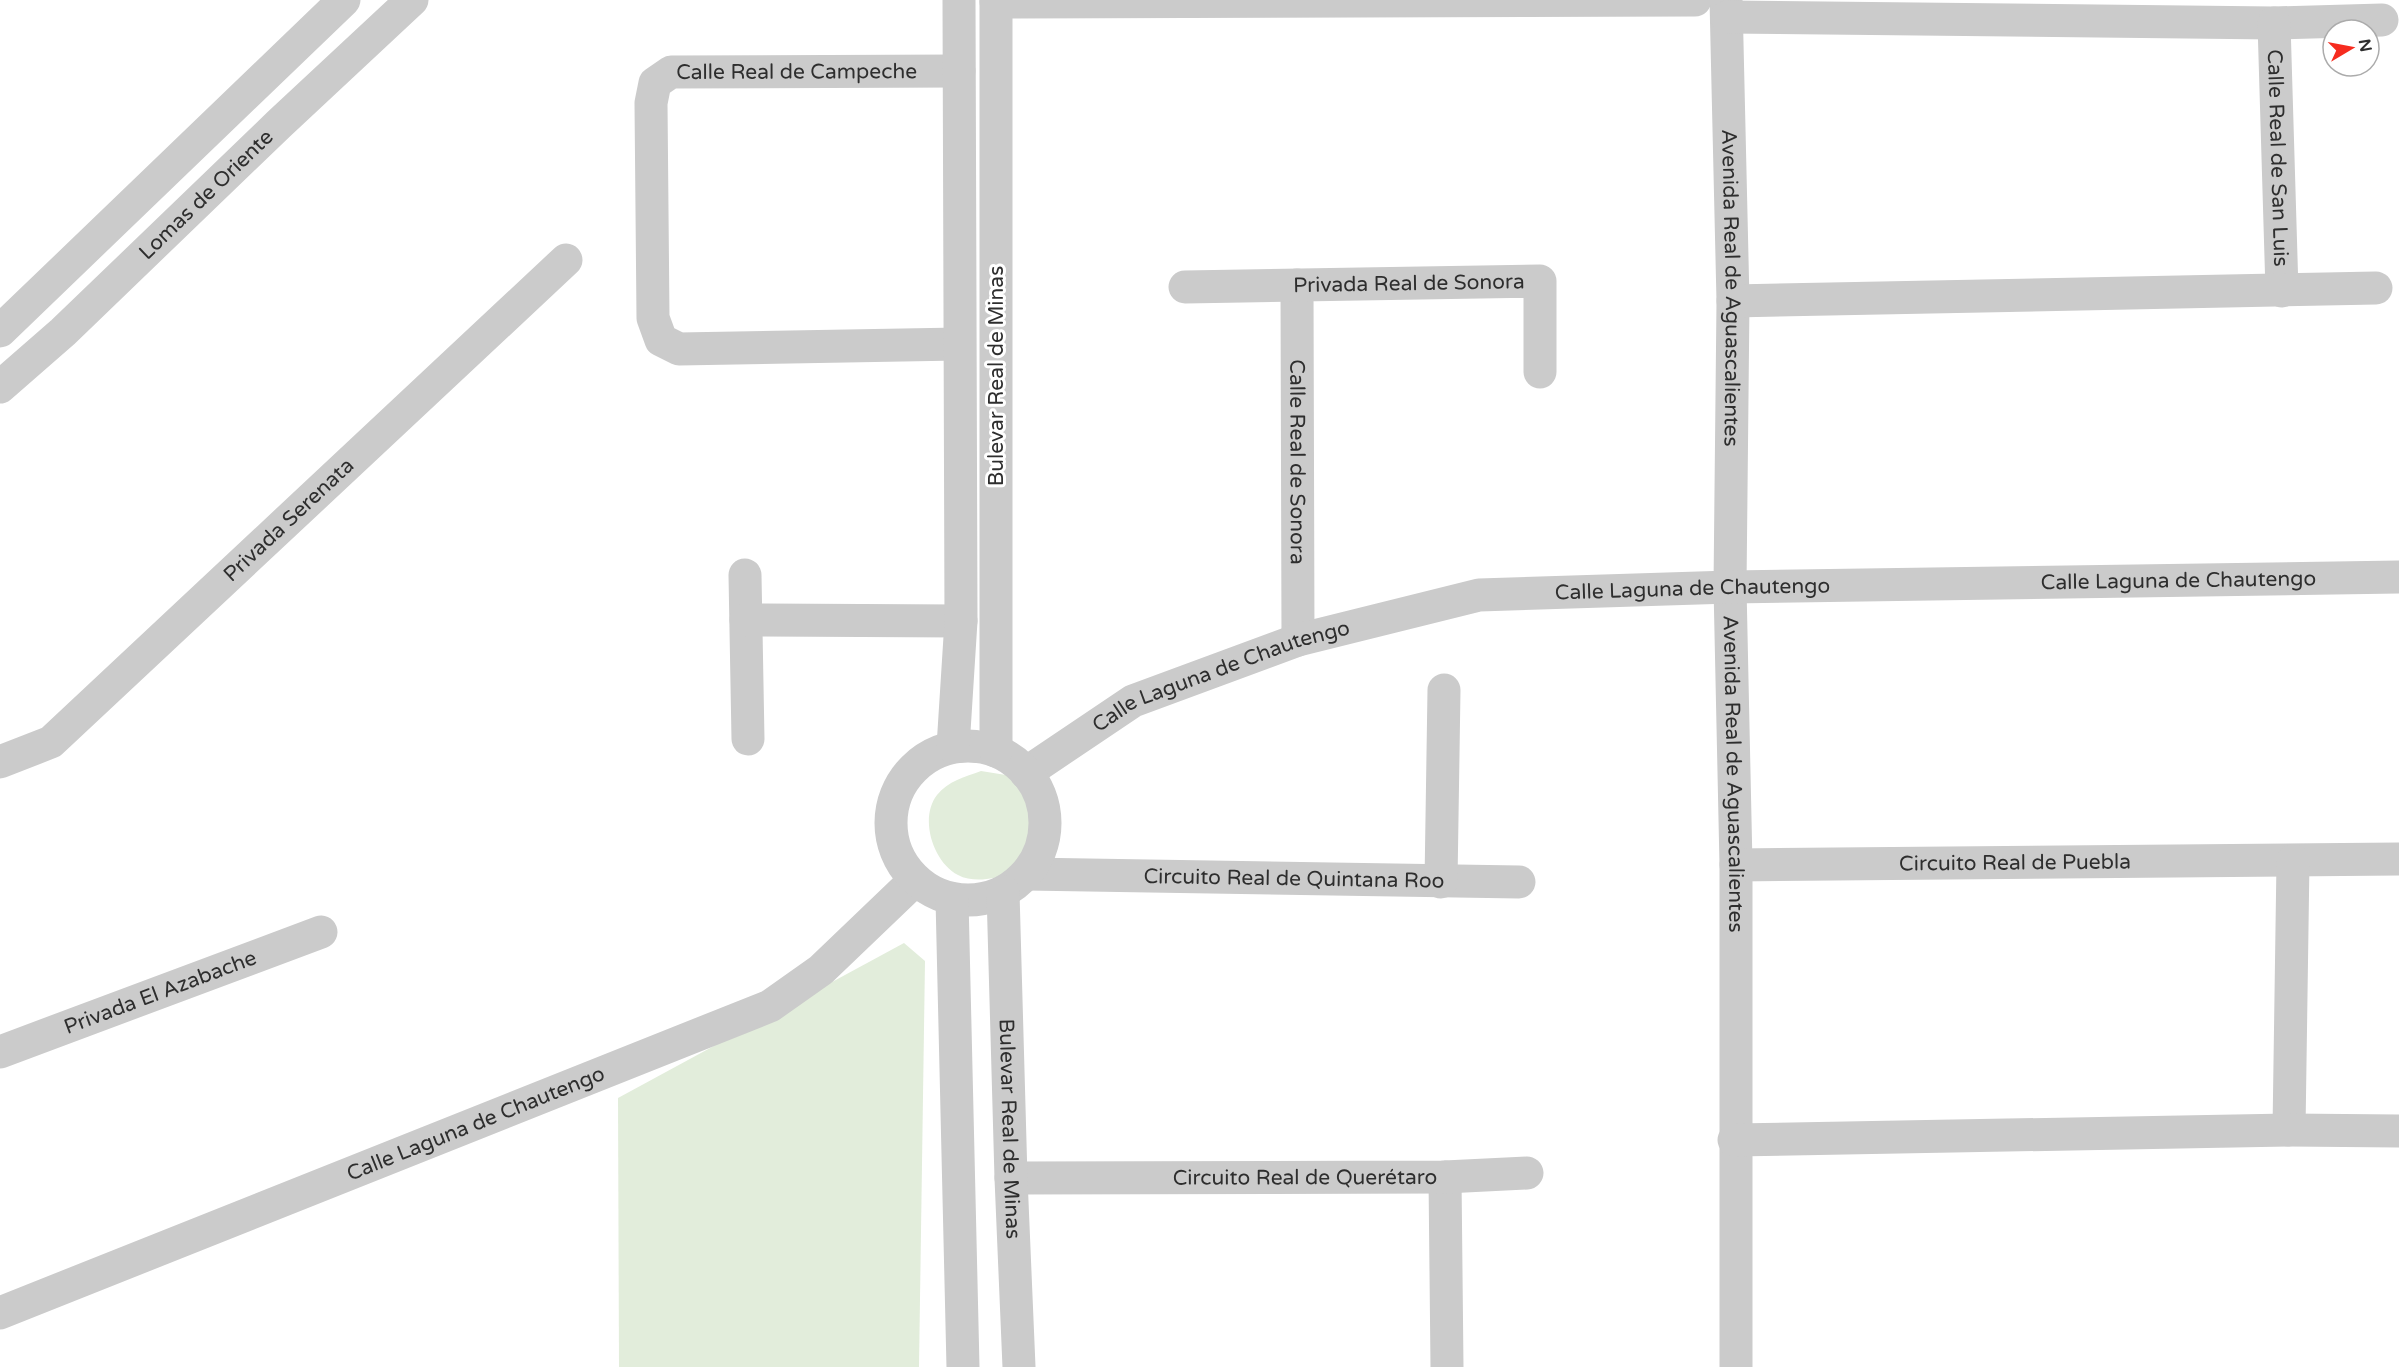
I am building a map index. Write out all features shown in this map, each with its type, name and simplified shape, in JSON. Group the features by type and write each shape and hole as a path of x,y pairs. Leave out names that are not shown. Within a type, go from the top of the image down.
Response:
{"street":[{"name":"Lomas de Oriente","path":"0,331 344,0"},
{"name":"Lomas de Oriente","path":"0,387 63,332 279,124 412,0"},
{"name":"Bulevar Real de Minas","path":"953,747 961,621 959,0"},
{"path":"996,1 1695,0"},
{"name":"Bulevar Real de Minas","path":"996,1 996,752"},
{"name":"Calle Real de San Luis","path":"1726,9 2274,22 2282,291 1733,301"},
{"name":"Avenida Real de Aguascalientes","path":"1726,9 1733,301 1730,587 1736,865 1734,1140 1736,1367"},
{"path":"2274,22 2382,20"},
{"name":"Calle Real de Campeche","path":"959,71 671,72 655,83 651,103 653,318 661,340 679,349 959,344"},
{"name":"Privada Serenata","path":"0,762 51,742 566,260"},
{"name":"Privada Real de Sonora","path":"1185,287 1540,281 1540,372"},
{"name":"Calle Real de Sonora","path":"1297,285 1298,640"},
{"path":"2282,291 2376,288"},
{"path":"745,575 748,739"},
{"name":"Calle Laguna de Chautengo","path":"1026,773 1133,701 1298,640 1479,595 1730,587 2399,577"},
{"path":"746,620 961,621"},
{"name":"Circuito Real de Quintana Roo","path":"1015,883 1441,882 1444,690"},
{"path":"974,746 996,752 1012,760 1026,773 1038,792 1044,812 1044,834 1038,855 1015,883 978,900 952,899 933,892 915,880 903,864 893,841 891,816 897,793 911,772 929,756 953,747 974,746"},
{"name":"Circuito Real de Puebla","path":"1736,865 2399,859"},
{"path":"2289,1130 2293,861"},
{"name":"Calle Laguna de Chautengo","path":"0,1313 770,1006 820,970 915,880"},
{"path":"1441,882 1519,882"},
{"name":"Bulevar Real de Minas","path":"1015,883 1011,1178 1019,1367"},
{"path":"952,899 963,1367"},
{"name":"Privada El Azabache","path":"0,1052 321,932"},
{"path":"1734,1140 2289,1130 2399,1131"},
{"path":"1445,1177 1527,1173"},
{"name":"Circuito Real de Querétaro","path":"1011,1178 1445,1177 1447,1367"}],"green space":[{"path":"981,771 1012,776 1031,788 1039,815 1040,835 1030,858 1019,870 1008,875 976,880 958,875 942,860 931,839 929,815 941,790 957,780"},
{"path":"904,943 925,961 919,1367 619,1367 618,1098"}]}
